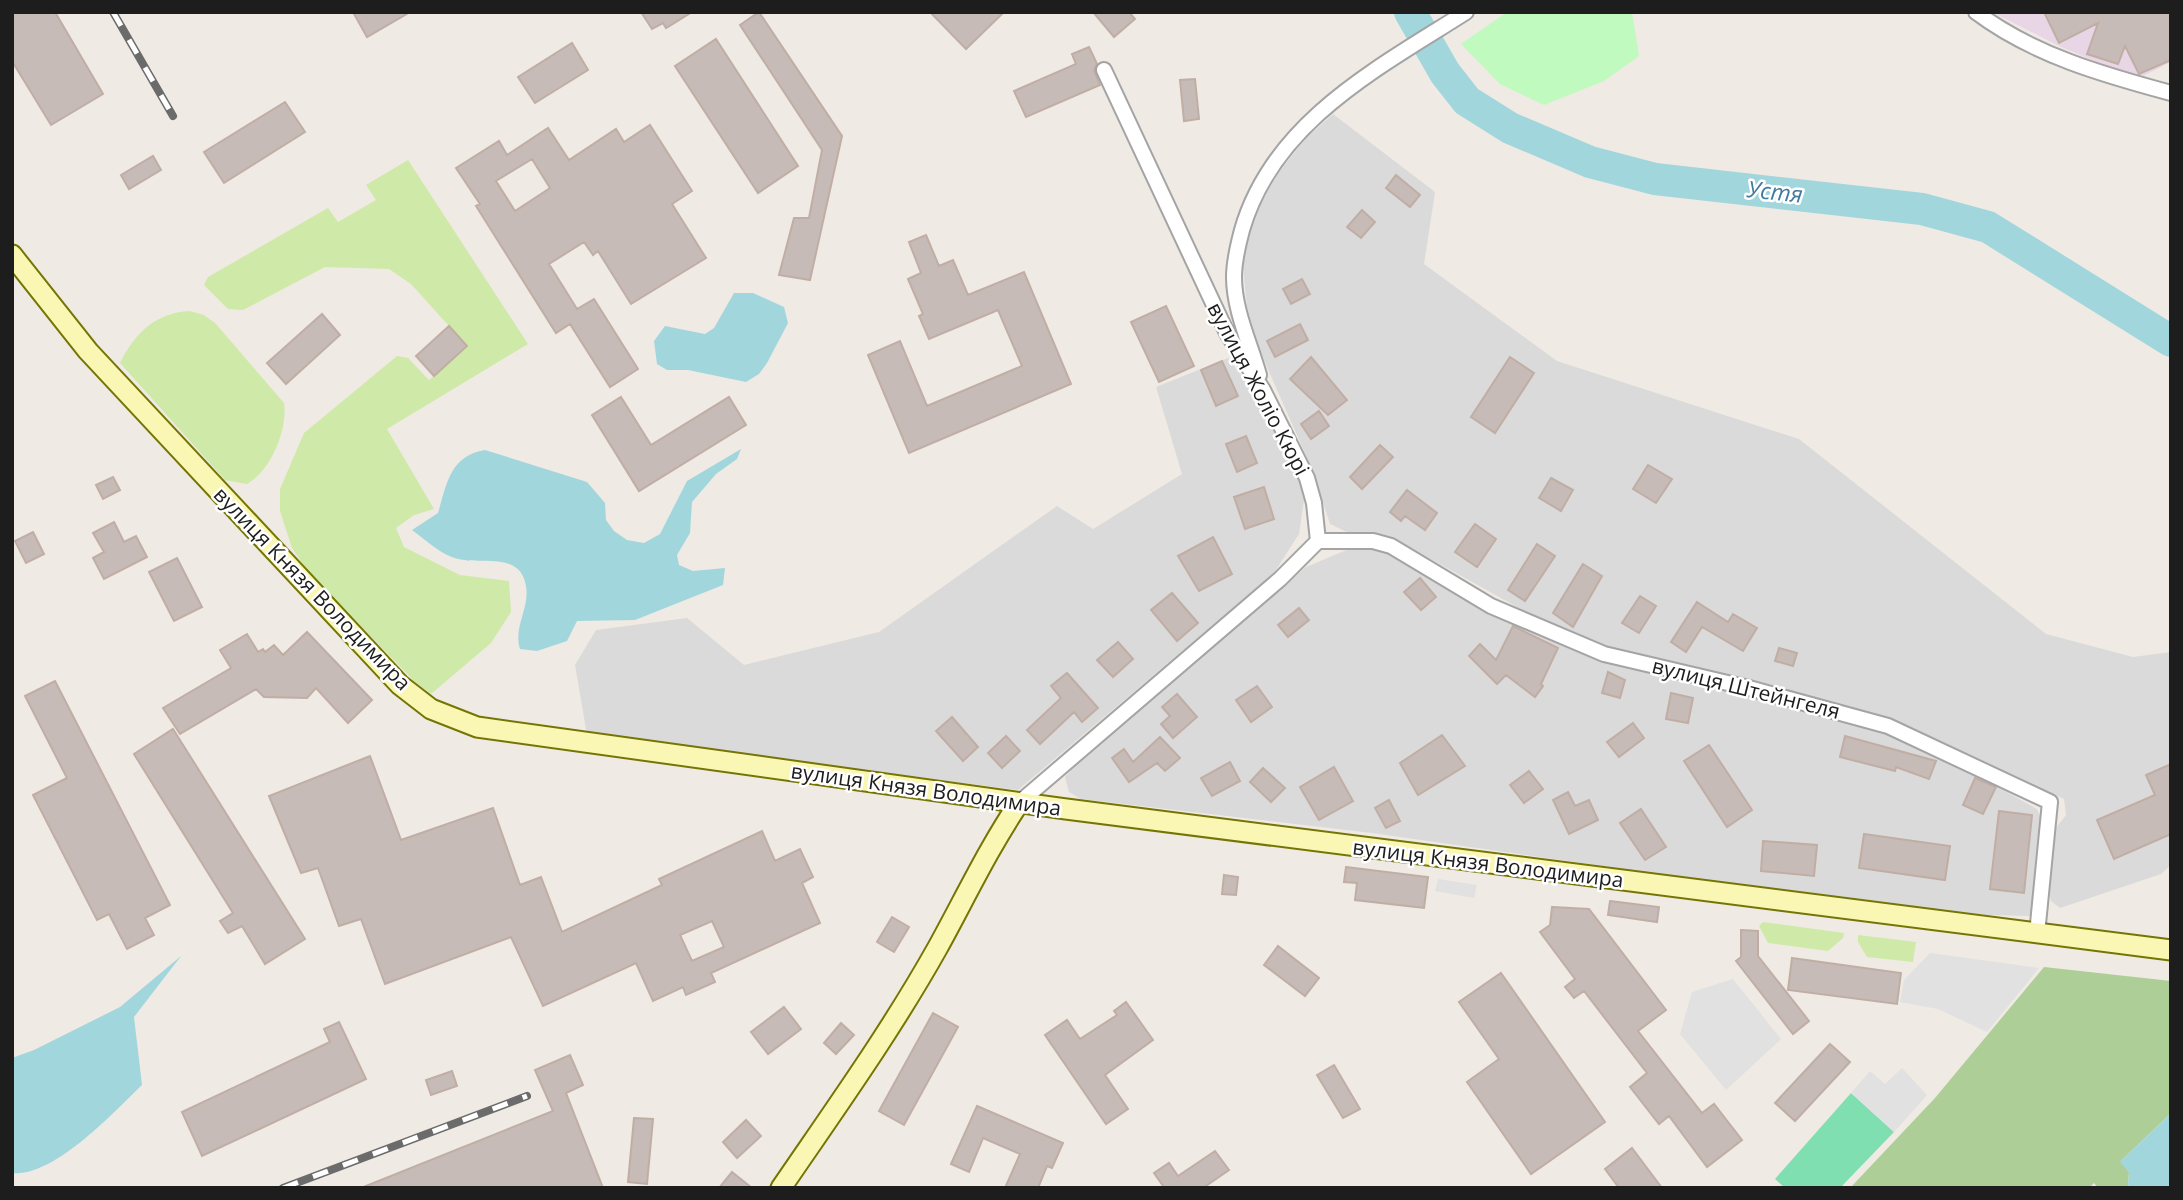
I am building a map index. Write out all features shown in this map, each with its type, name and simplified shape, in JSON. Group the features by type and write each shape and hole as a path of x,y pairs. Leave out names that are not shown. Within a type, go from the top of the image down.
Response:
{"main road":[{"name":"вулиця Князя Володимира","path":"12,255 88,351 400,685 432,709 477,727 1019,803 2171,950"},
{"path":"781,1188 861,1072 938,947 988,849 1019,803"}],"street":[{"path":"1263,390 1235,288 1236,253 1257,188 1298,132 1373,72 1466,12"},
{"path":"1976,12 1996,27 2090,71 2171,93"},
{"name":"вулиця Жоліо Кюрі","path":"1104,70 1227,334 1263,390 1307,478 1314,503 1318,541"},
{"path":"1019,803 1280,579 1318,541"},
{"name":"вулиця Штейнгеля","path":"1318,541 1373,541 1391,546 1491,606 1604,654 1749,688 1888,726 2050,802 2037,934"}],"shaded area":[{"path":"1992,12 2171,12 2171,62 2137,79 2059,46"},
{"path":"1333,114 1435,192 1424,264 1557,361 1799,439 2046,634 2133,657 2171,652 2171,865 2161,874 2060,908 2051,901 2047,883 2056,828 2066,815 2064,799 1916,731 1837,705 1629,654 1575,636 1544,622 1395,539 1351,534 1330,524 1312,469 1259,349 1247,307 1242,257 1254,216 1278,173 1307,137"},
{"path":"1228,358 1255,394 1299,480 1304,500 1299,534 1274,573 1018,790 587,735 575,665 596,630 687,618 744,665 879,632 1057,506 1093,529 1182,474 1156,387"},
{"path":"1370,547 1405,559 1480,609 1556,641 1686,679 1882,728 1940,755 2037,809 2043,822 2033,916 1986,915 1694,879 1372,833 1081,799 1069,792 1065,777 1080,760 1306,567 1349,549"},
{"path":"1438,879 1477,885 1474,898 1435,891"},
{"path":"1930,953 2039,968 1987,1032 1938,1009 1900,1002 1904,980"},
{"path":"1733,979 1781,1039 1726,1090 1680,1034 1692,992"},
{"path":"1902,1068 1927,1095 1894,1132 1851,1093 1870,1071 1885,1084"}],"green space":[{"path":"1507,12 1632,12 1639,56 1604,81 1544,105 1500,84 1461,44"},
{"path":"408,160 528,344 387,429 434,509 414,515 396,528 404,547 460,575 509,581 511,612 491,643 431,694 414,681 309,573 292,548 280,511 280,489 304,433 397,356 408,358 429,380 467,346 411,284 389,269 325,267 243,310 228,309 204,285 208,277 328,208 338,222 376,200 366,185"},
{"path":"190,311 204,315 216,324 284,403 283,425 276,448 263,470 247,484 225,480 120,363 132,342 156,320"},
{"path":"1763,922 1844,933 1843,938 1828,951 1768,943 1759,926"},
{"path":"1858,935 1916,942 1913,962 1867,957 1858,942"},
{"path":"2044,967 2171,981 2171,1113 2121,1161 2129,1172 2128,1188 2098,1188 2094,1183 2089,1188 1850,1188 1935,1098"},
{"path":"1851,1093 1894,1132 1840,1188 1785,1188 1775,1179"}],"water":[{"path":"734,293 753,293 784,307 788,323 759,374 746,382 688,370 667,370 657,364 654,341 665,326 705,334 714,328"},
{"path":"741,449 737,459 716,474 692,502 690,533 677,555 679,565 693,571 725,568 723,585 635,620 577,621 567,641 537,651 520,649 519,633 527,594 522,575 516,568 499,562 452,557 412,530 438,513 448,481 457,465 473,453 485,450 587,482 605,503 606,520 614,531 627,540 644,543 660,534 687,481"},
{"path":"181,956 134,1017 142,1085 99,1126 64,1154 28,1172 12,1173 12,1058 34,1050 120,1007"},
{"path":"2171,1113 2171,1188 2128,1188 2129,1172 2120,1162"}],"building":[{"path":"12,12 55,12 103,94 51,125 12,61"},
{"path":"353,12 410,12 367,37"},
{"path":"641,12 692,12 666,28 663,23 652,29"},
{"path":"759,12 842,136 810,280 779,275 794,218 809,218 822,150 740,25"},
{"path":"930,12 1004,12 966,49"},
{"path":"1093,12 1129,12 1135,19 1114,37"},
{"path":"2044,12 2171,12 2171,60 2139,74 2125,46 2118,64 2087,54 2098,23 2059,43"},
{"path":"716,39 798,166 758,193 675,66"},
{"path":"572,43 588,70 535,103 518,77"},
{"path":"1089,47 1097,64 1094,70 1100,85 1026,117 1014,91 1076,64 1072,54"},
{"path":"1195,79 1199,119 1184,121 1180,80"},
{"path":"285,102 305,132 224,183 204,152"},
{"path":"650,125 692,191 672,204 706,258 631,304 598,251 593,255 584,242 549,264 577,309 594,299 638,369 610,387 570,324 556,333 476,206 480,204 456,168 499,141 507,155 548,128 569,160 616,129 624,142","holes":["532,159 550,188 515,211 496,181"]},
{"path":"153,156 161,170 129,189 121,175"},
{"path":"1396,175 1420,195 1410,207 1386,188"},
{"path":"1362,210 1375,222 1361,238 1347,227"},
{"path":"926,235 939,266 953,260 968,295 1024,272 1071,384 909,453 868,355 900,341 927,406 1022,366 998,310 929,339 919,316 923,314 908,279 921,273 909,242"},
{"path":"1302,279 1310,294 1291,304 1283,289"},
{"path":"1166,306 1194,366 1159,382 1131,322"},
{"path":"322,314 340,335 286,384 267,363"},
{"path":"1300,324 1308,340 1275,357 1267,341"},
{"path":"449,326 467,346 434,376 416,356"},
{"path":"1311,357 1347,400 1328,415 1290,379"},
{"path":"1510,357 1534,373 1495,433 1471,417"},
{"path":"1222,361 1238,396 1216,406 1201,370"},
{"path":"621,397 651,445 729,397 746,425 639,491 592,415"},
{"path":"1319,411 1329,426 1311,439 1301,424"},
{"path":"1246,436 1257,463 1237,472 1226,444"},
{"path":"1380,445 1393,457 1362,489 1350,477"},
{"path":"1648,465 1672,479 1656,503 1633,489"},
{"path":"113,477 120,490 103,499 96,485"},
{"path":"1551,478 1573,490 1561,511 1539,498"},
{"path":"1264,487 1274,519 1245,529 1234,497"},
{"path":"1407,490 1437,513 1425,530 1405,516 1401,521 1390,512"},
{"path":"114,522 124,542 136,536 147,557 104,579 93,558 104,552 93,533"},
{"path":"1475,524 1496,539 1477,567 1455,552"},
{"path":"33,532 44,554 26,563 15,541"},
{"path":"1213,537 1232,574 1199,591 1178,556"},
{"path":"1537,544 1555,556 1525,601 1508,590"},
{"path":"177,558 202,607 174,621 149,572"},
{"path":"1583,564 1602,576 1573,627 1553,613"},
{"path":"1420,578 1436,597 1421,610 1404,592"},
{"path":"1172,593 1198,623 1177,641 1151,610"},
{"path":"1640,596 1656,606 1639,633 1622,623"},
{"path":"1697,602 1728,622 1733,614 1757,628 1743,651 1702,627 1686,652 1671,642"},
{"path":"1299,608 1309,620 1288,637 1278,625"},
{"path":"1513,626 1558,648 1541,684 1543,686 1535,697 1506,675 1497,684 1469,656 1480,644 1496,660"},
{"path":"307,632 372,700 348,723 316,688 307,698 264,697 256,689 180,734 163,708 231,668 220,650 247,634 258,652 263,649 265,652 274,645 283,655"},
{"path":"1118,642 1133,659 1113,677 1097,660"},
{"path":"1779,648 1797,653 1793,666 1775,661"},
{"path":"1608,672 1625,680 1620,698 1602,693"},
{"path":"1067,673 1098,708 1082,722 1074,712 1040,744 1027,730 1061,698 1051,686"},
{"path":"55,681 170,905 145,918 154,935 127,949 109,914 97,920 33,795 67,778 25,696"},
{"path":"1257,686 1272,707 1251,722 1236,700"},
{"path":"1671,693 1693,698 1688,723 1666,719"},
{"path":"1177,694 1197,717 1173,738 1161,724 1170,716 1162,707"},
{"path":"952,717 978,747 963,761 936,731"},
{"path":"1633,723 1644,738 1619,757 1607,742"},
{"path":"173,729 305,939 265,964 242,926 228,933 220,921 233,913 134,754"},
{"path":"1442,735 1465,766 1418,795 1400,763"},
{"path":"1006,736 1020,751 1002,768 988,753"},
{"path":"1845,736 1936,761 1929,779 1896,767 1895,771 1840,757"},
{"path":"1160,737 1180,758 1165,771 1157,763 1129,782 1112,758 1124,749 1133,762"},
{"path":"1709,745 1752,810 1727,827 1684,761"},
{"path":"370,756 401,840 493,808 520,885 541,877 562,932 662,885 659,879 762,831 775,861 800,849 813,877 802,883 820,923 711,973 715,982 686,995 683,987 653,1001 636,963 543,1006 511,937 385,984 361,919 339,926 318,868 301,873 269,796","holes":["712,921 724,947 692,961 680,935"]},
{"path":"1230,762 1240,781 1212,796 1201,778"},
{"path":"2171,764 2171,834 2114,859 2097,820 2155,795 2146,775"},
{"path":"1334,767 1353,801 1319,820 1300,787"},
{"path":"1263,768 1285,788 1271,802 1250,782"},
{"path":"1529,771 1543,789 1524,803 1510,785"},
{"path":"1975,778 1996,787 1983,814 1963,805"},
{"path":"1568,792 1575,806 1589,800 1598,820 1569,834 1553,800"},
{"path":"1389,800 1400,821 1386,828 1375,808"},
{"path":"1641,809 1666,847 1645,860 1620,823"},
{"path":"1999,811 2032,815 2024,893 1990,889"},
{"path":"1864,834 1950,846 1945,880 1859,868"},
{"path":"1763,841 1817,845 1814,876 1761,871"},
{"path":"1346,867 1428,877 1424,908 1355,900 1357,883 1344,882"},
{"path":"1224,875 1238,877 1236,895 1222,894"},
{"path":"1610,901 1659,907 1657,922 1608,915"},
{"path":"1552,907 1589,909 1666,1010 1638,1031 1702,1113 1714,1104 1742,1140 1707,1167 1669,1116 1659,1124 1630,1087 1647,1073 1584,991 1574,998 1565,987 1575,979 1540,932 1550,925"},
{"path":"892,917 909,927 894,952 877,942"},
{"path":"1741,930 1758,931 1758,956 1809,1021 1793,1034 1736,961 1741,957"},
{"path":"1278,946 1319,978 1305,996 1264,965"},
{"path":"1792,958 1901,973 1897,1004 1788,990"},
{"path":"1501,973 1605,1122 1531,1174 1467,1082 1499,1059 1459,1002"},
{"path":"1126,1002 1153,1040 1105,1075 1128,1109 1106,1124 1045,1035 1067,1020 1080,1039 1117,1015 1114,1011"},
{"path":"784,1007 801,1029 768,1054 751,1032"},
{"path":"933,1013 958,1027 904,1125 879,1111"},
{"path":"339,1022 366,1079 202,1156 182,1112 330,1042 324,1029"},
{"path":"841,1023 854,1035 836,1054 824,1043"},
{"path":"1830,1044 1850,1062 1795,1121 1775,1103"},
{"path":"570,1055 583,1085 566,1093 603,1188 361,1188 553,1111 535,1070"},
{"path":"1334,1065 1360,1109 1343,1118 1317,1075"},
{"path":"452,1071 457,1086 431,1095 426,1080"},
{"path":"977,1106 1063,1143 1052,1168 1047,1166 1038,1188 1005,1188 1020,1154 983,1138 969,1172 951,1164"},
{"path":"634,1118 653,1119 647,1184 628,1182"},
{"path":"746,1120 761,1136 737,1158 723,1142"},
{"path":"1632,1148 1662,1188 1619,1188 1605,1169"},
{"path":"1215,1151 1229,1170 1203,1188 1161,1188 1163,1186 1154,1173 1169,1163 1178,1176"},
{"path":"732,1172 752,1188 719,1188"}],"waterway":[{"name":"Устя","path":"1410,12 1445,73 1467,101 1510,128 1590,162 1655,179 1922,209 1988,227 2171,341"}],"railway":[{"path":"113,12 173,116"},
{"path":"283,1188 527,1096"}]}
